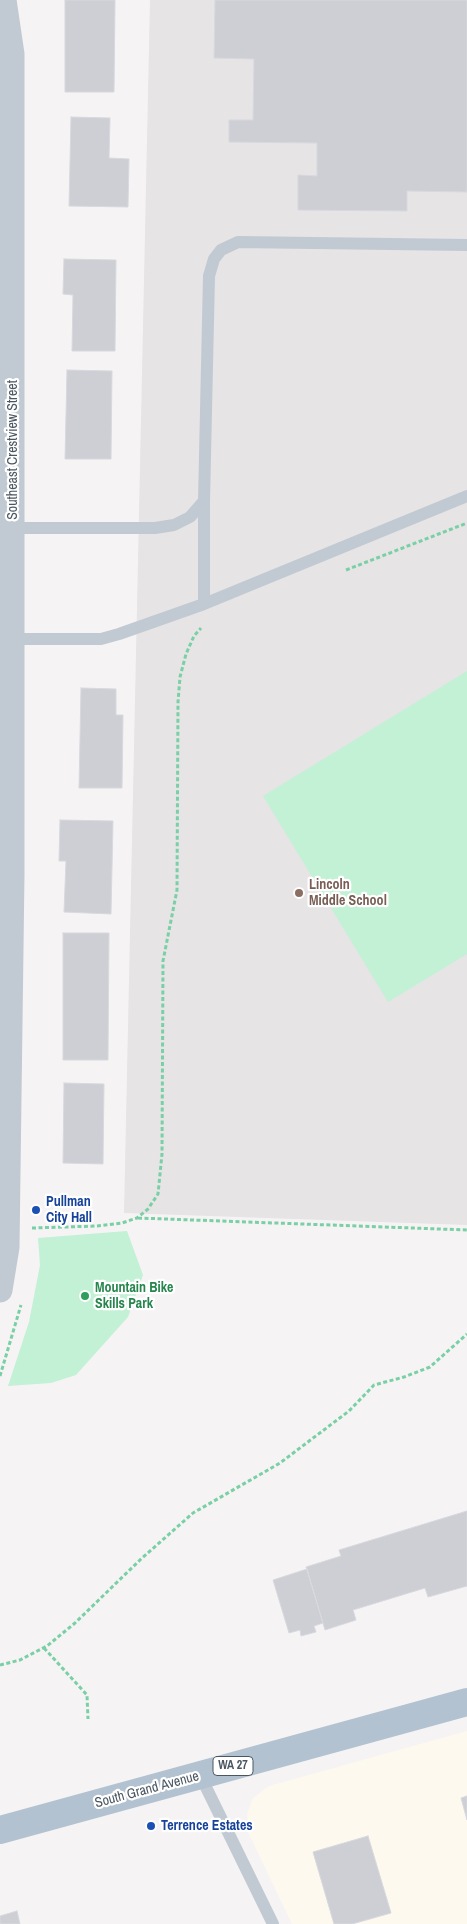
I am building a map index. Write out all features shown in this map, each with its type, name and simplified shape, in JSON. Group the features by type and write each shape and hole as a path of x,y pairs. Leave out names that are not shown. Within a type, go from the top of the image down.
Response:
{"main road":[{"name":"South Grand Avenue","path":"0,1830 467,1702"}],"street":[{"name":"Southeast Crestview Street","path":"0,1290 7,1247 2,1228 6,873 13,528 12,54 4,0"}],"lane":[{"path":"204,604 208,300 209,276 214,259 221,250 238,242 467,245"},
{"path":"10,639 101,639 204,604 467,496"},
{"path":"13,528 155,528 174,525 190,517 204,501"},
{"path":"200,1775 273,1924"}],"path":[{"path":"339,572 467,523"},
{"path":"137,1218 148,1209 158,1194 161,1177 163,961 177,890 178,702 180,677 186,654 194,636 203,626"},
{"path":"2,1228 98,1226 137,1218 467,1230"},
{"path":"0,1665 20,1660 44,1648 75,1623 141,1559 193,1513 280,1463 349,1411 374,1385 404,1377 430,1367 467,1334"},
{"path":"44,1648 87,1695 88,1718"}],"shaded area":[{"name":"Lincoln Middle School","path":"150,0 467,0 467,1225 124,1213"},
{"path":"467,1731 467,1924 292,1924 248,1832 247,1814 253,1798 269,1786"}],"green space":[{"path":"467,671 467,954 388,1002 263,796"},
{"name":"Mountain Bike Skills Park","path":"127,1231 143,1275 128,1317 76,1375 51,1383 8,1386 29,1322 40,1265 38,1238"}],"building":[{"path":"65,0 115,0 114,92 65,92"},
{"path":"215,0 467,0 467,192 407,191 407,211 298,210 298,175 317,176 317,143 229,142 229,120 253,120 254,59 214,58"},
{"path":"71,117 110,118 109,158 129,159 128,207 69,206"},
{"path":"64,259 116,260 115,351 72,351 73,295 63,294"},
{"path":"67,370 112,371 111,459 65,459"},
{"path":"81,688 116,689 116,715 123,715 122,788 79,788"},
{"path":"60,820 113,821 111,914 64,912 66,861 59,861"},
{"path":"63,933 109,933 108,1060 63,1060"},
{"path":"64,1083 104,1084 103,1164 63,1163"},
{"path":"467,1511 467,1586 428,1597 425,1588 353,1610 356,1620 325,1630 306,1567 341,1556 339,1550"},
{"path":"307,1569 323,1623 314,1626 316,1632 301,1636 300,1630 289,1633 273,1580"},
{"path":"467,1796 467,1820 461,1798"},
{"path":"368,1836 391,1913 352,1924 334,1924 313,1852"},
{"path":"17,1911 20,1924 0,1924 0,1916"}],"place":[{"name":"Lincoln Middle School","path":"299,893"},
{"name":"Pullman City Hall","path":"36,1210"},
{"name":"Mountain Bike Skills Park","path":"85,1296"},
{"name":"Terrence Estates","path":"151,1826"}]}
